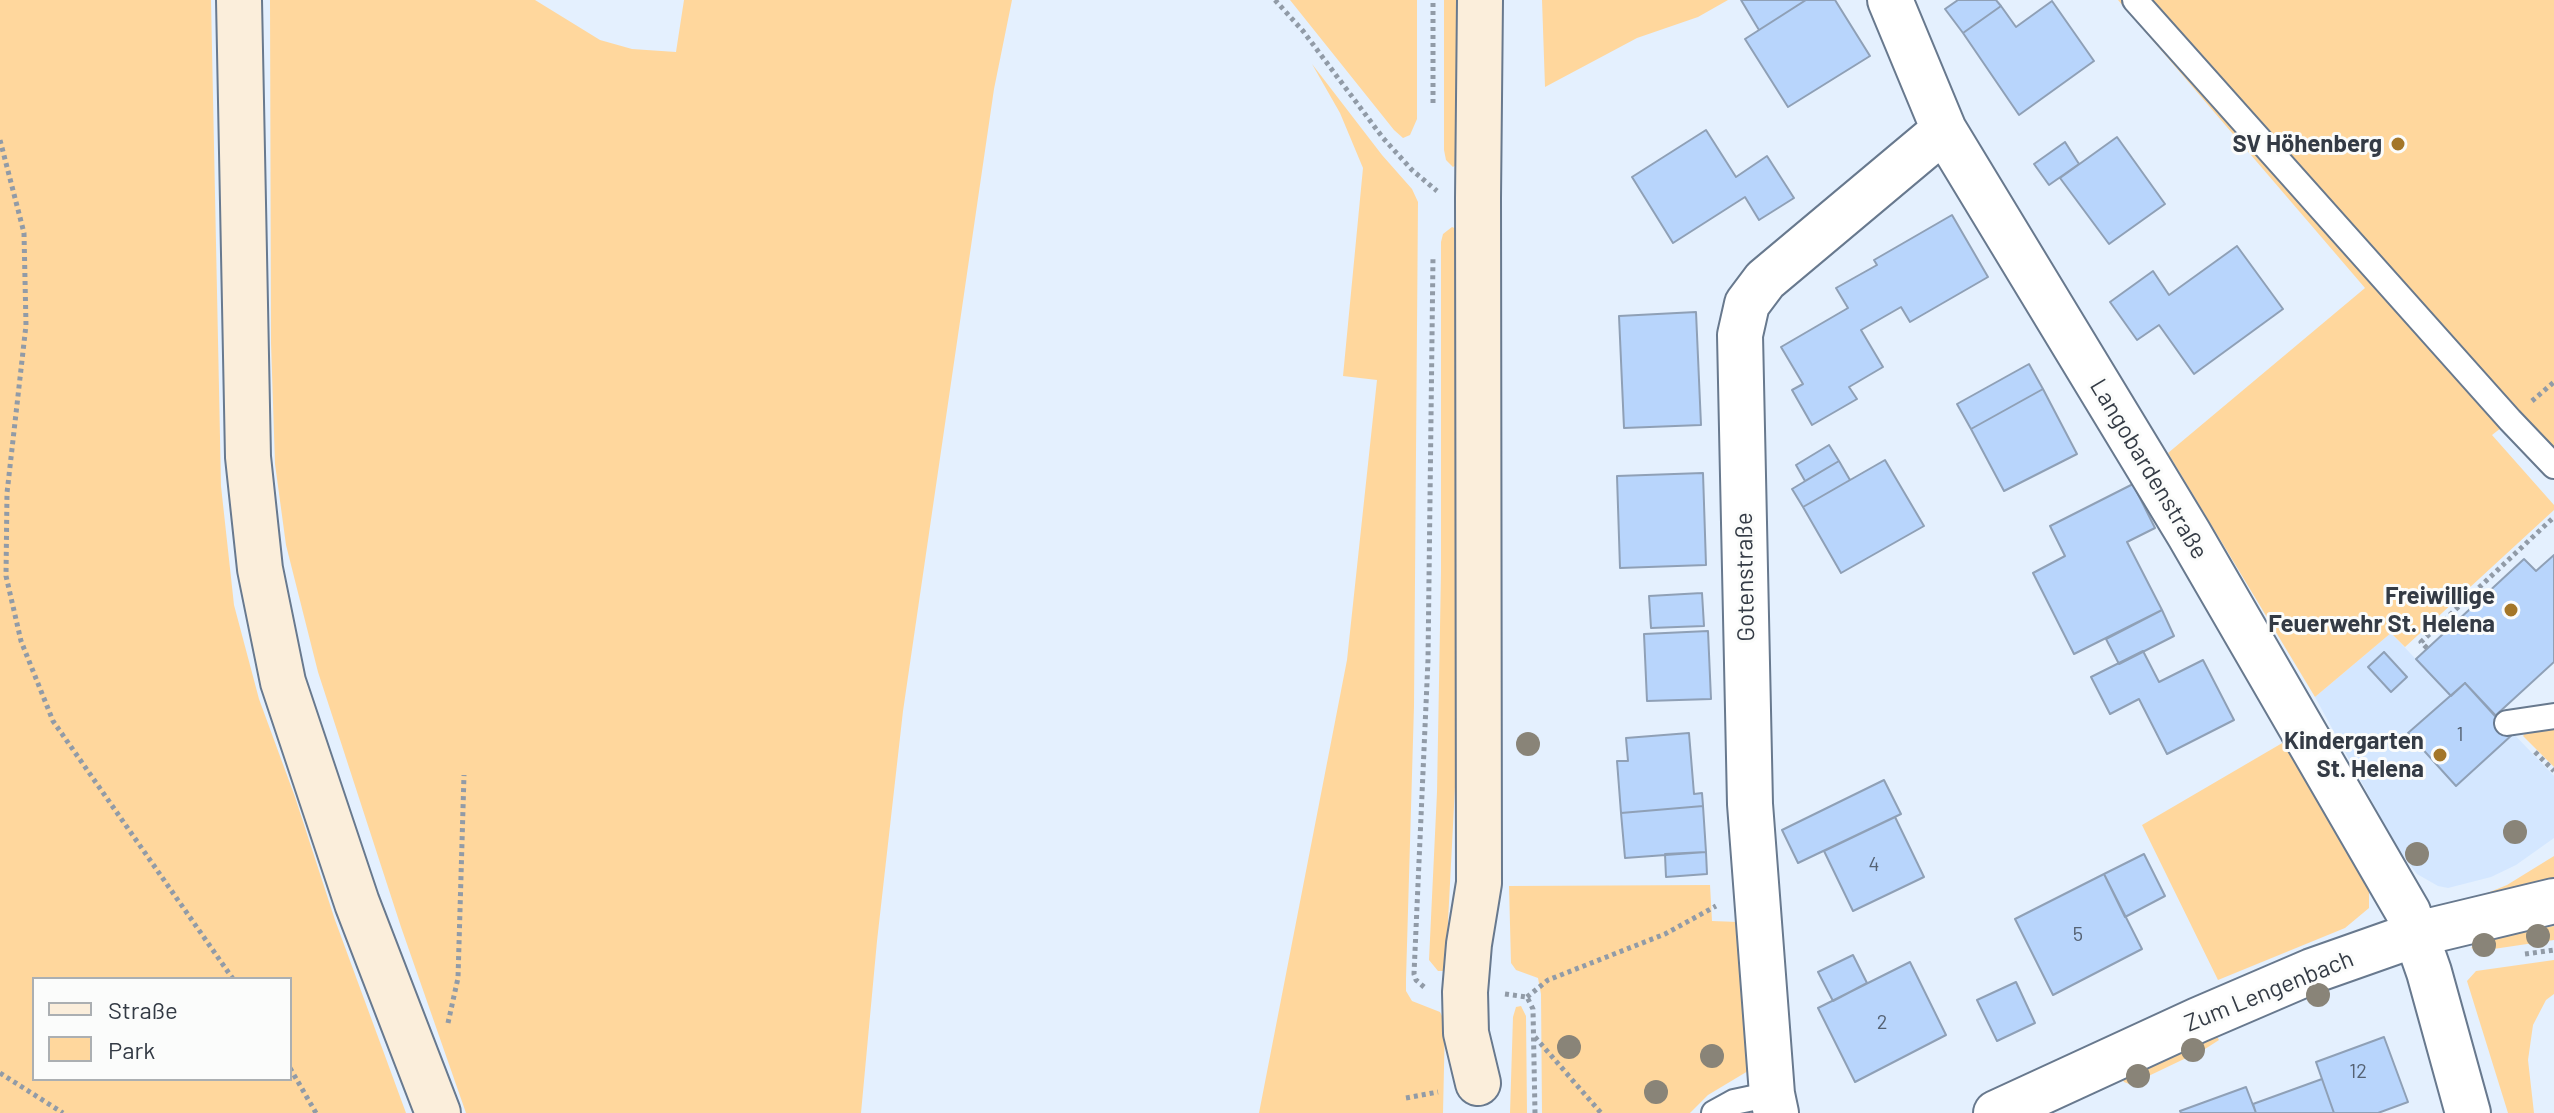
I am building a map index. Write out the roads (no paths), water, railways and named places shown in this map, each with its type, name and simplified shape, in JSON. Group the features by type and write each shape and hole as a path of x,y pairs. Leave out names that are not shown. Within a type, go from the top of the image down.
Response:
{"main road":[{"path":"239,0 248,457 260,569 283,682 357,903 432,1096"},
{"path":"1477,1098 1466,1033 1465,992 1479,883 1480,0"}],"street":[{"name":"Langobardenstraße","path":"1890,0 1944,130 2189,534 2408,912 2468,1113"},
{"name":"Gotenstraße","path":"1774,1104 1750,789 1740,335 1747,304 1765,280 1944,130"},
{"name":"Zum Lengenbach","path":"1996,1113 2312,971 2417,934 2554,901"}],"lane":[{"path":"2135,0 2554,466"},
{"path":"2507,723 2554,716"},
{"path":"1714,1113 1734,1102 1774,1104"}],"place":[{"name":"SV Höhenberg","path":"2398,144"},
{"name":"Freiwillige Feuerwehr St. Helena","path":"2511,610"},
{"name":"Kindergarten St. Helena","path":"2440,755"}]}
